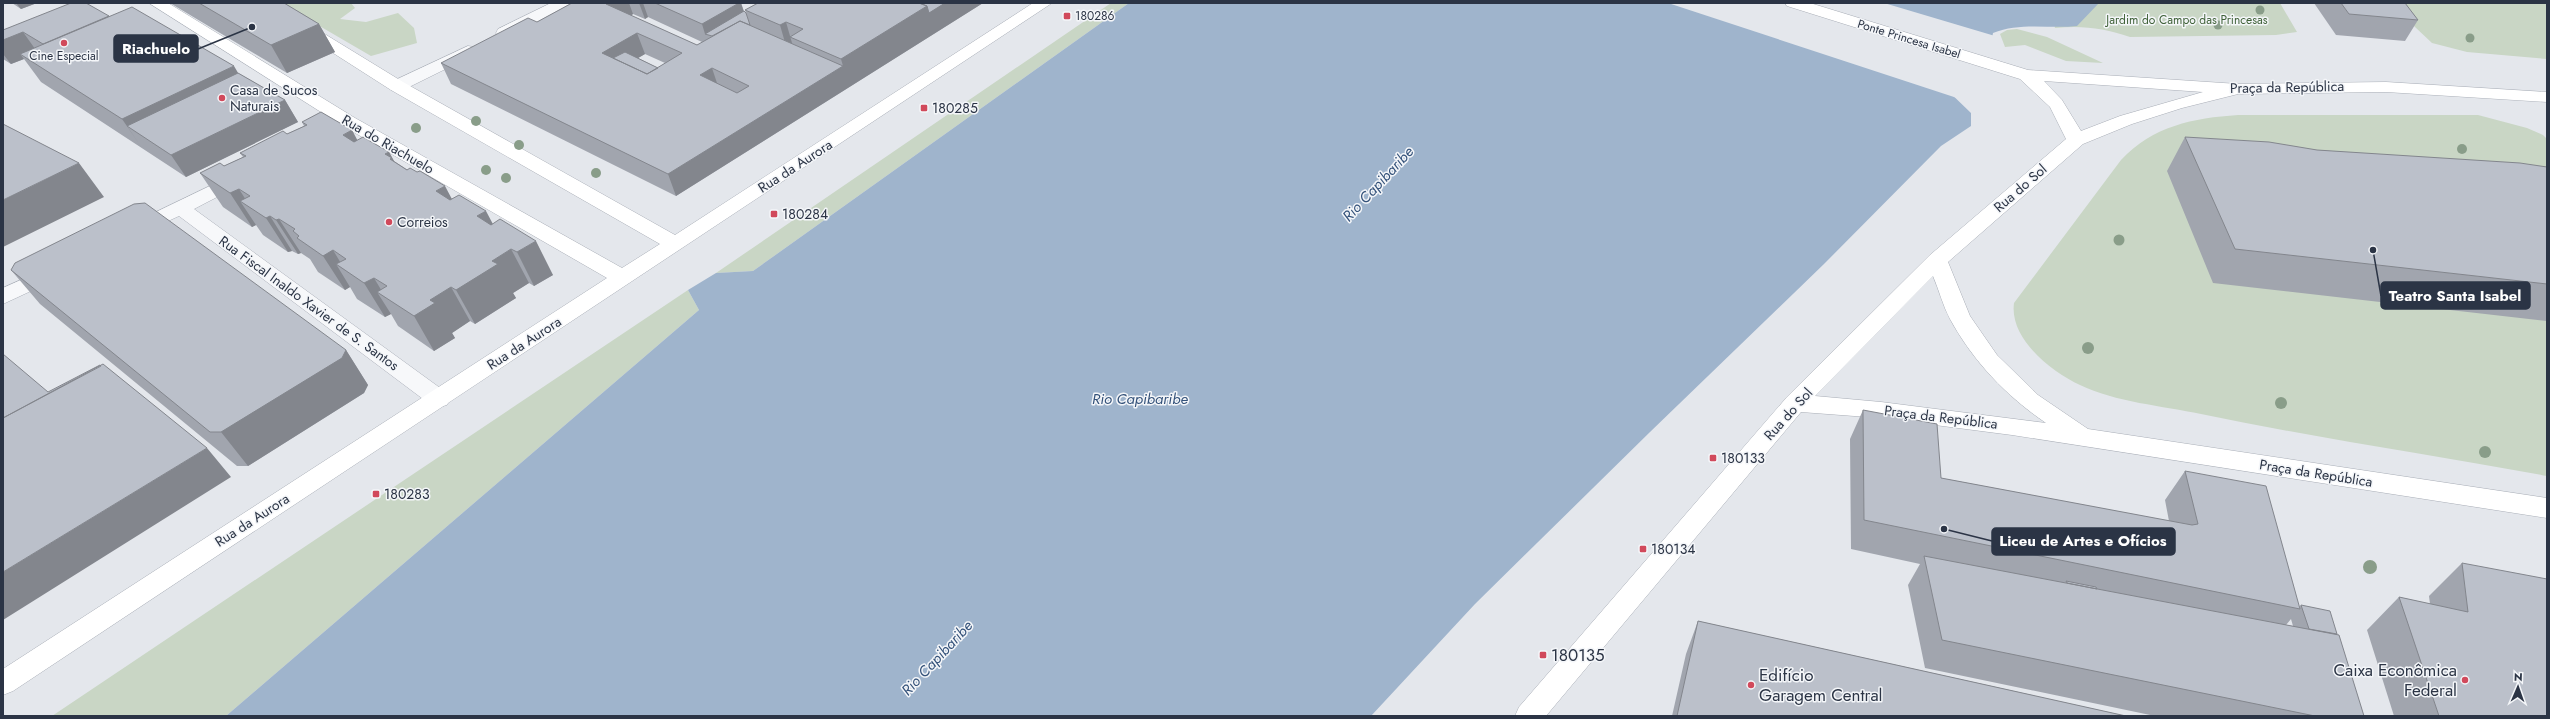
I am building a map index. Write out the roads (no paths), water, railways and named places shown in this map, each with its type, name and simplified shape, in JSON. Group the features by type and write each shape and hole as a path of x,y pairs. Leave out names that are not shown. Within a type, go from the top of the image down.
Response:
{"main road":[{"name":"Rua do Riachuelo","path":"157,3 349,122 623,278"},
{"path":"263,3 397,86 676,244"},
{"name":"Rua da Aurora","path":"3,683 1044,3"},
{"name":"Ponte Princesa Isabel","path":"1793,3 2026,75"},
{"path":"2026,75 2049,95 2063,111 2076,140"},
{"name":"Praça da República","path":"2026,75 2238,89 2386,87 2547,97"},
{"name":"Rua do Sol","path":"1529,716 1795,403 1937,260 2076,140 2169,106 2238,89"},
{"name":"Praça da República","path":"1937,260 1960,318 1989,361 2030,401 2085,437"},
{"name":"Praça da República","path":"1795,403 1888,411 2085,437 2547,508"}],"street":[{"path":"397,86 564,3"},
{"path":"328,133 349,122"},
{"path":"116,240 257,168"},
{"name":"Rua Fiscal Inaldo Xavier de S. Santos","path":"180,208 439,398"},
{"path":"3,297 67,265"}],"water":[{"name":"Rio Capibaribe","path":"1129,3 2099,3 2077,26 2024,27 1993,33 1992,38 1974,48 1950,67 1943,86 1971,113 1971,126 1941,146 1824,264 1475,604 1371,716 226,716 699,310 688,290 716,273 753,271"}],"place":[{"name":"180286","path":"1067,16"},
{"name":"Riachuelo","path":"252,27"},
{"name":"Cine Especial","path":"64,43"},
{"name":"Casa de Sucos Naturais","path":"222,98"},
{"name":"180285","path":"924,108"},
{"name":"180284","path":"774,214"},
{"name":"Correios","path":"389,222"},
{"name":"Teatro Santa Isabel","path":"2373,250"},
{"name":"180133","path":"1713,458"},
{"name":"180283","path":"376,494"},
{"name":"Liceu de Artes e Ofícios","path":"1944,529"},
{"name":"180134","path":"1643,549"},
{"name":"180135","path":"1543,655"},
{"name":"Caixa Econômica Federal","path":"2465,680"},
{"name":"Edifício Garagem Central","path":"1751,685"}],"park label":[{"name":"Jardim do Campo das Princesas","path":"2187,20"}]}
